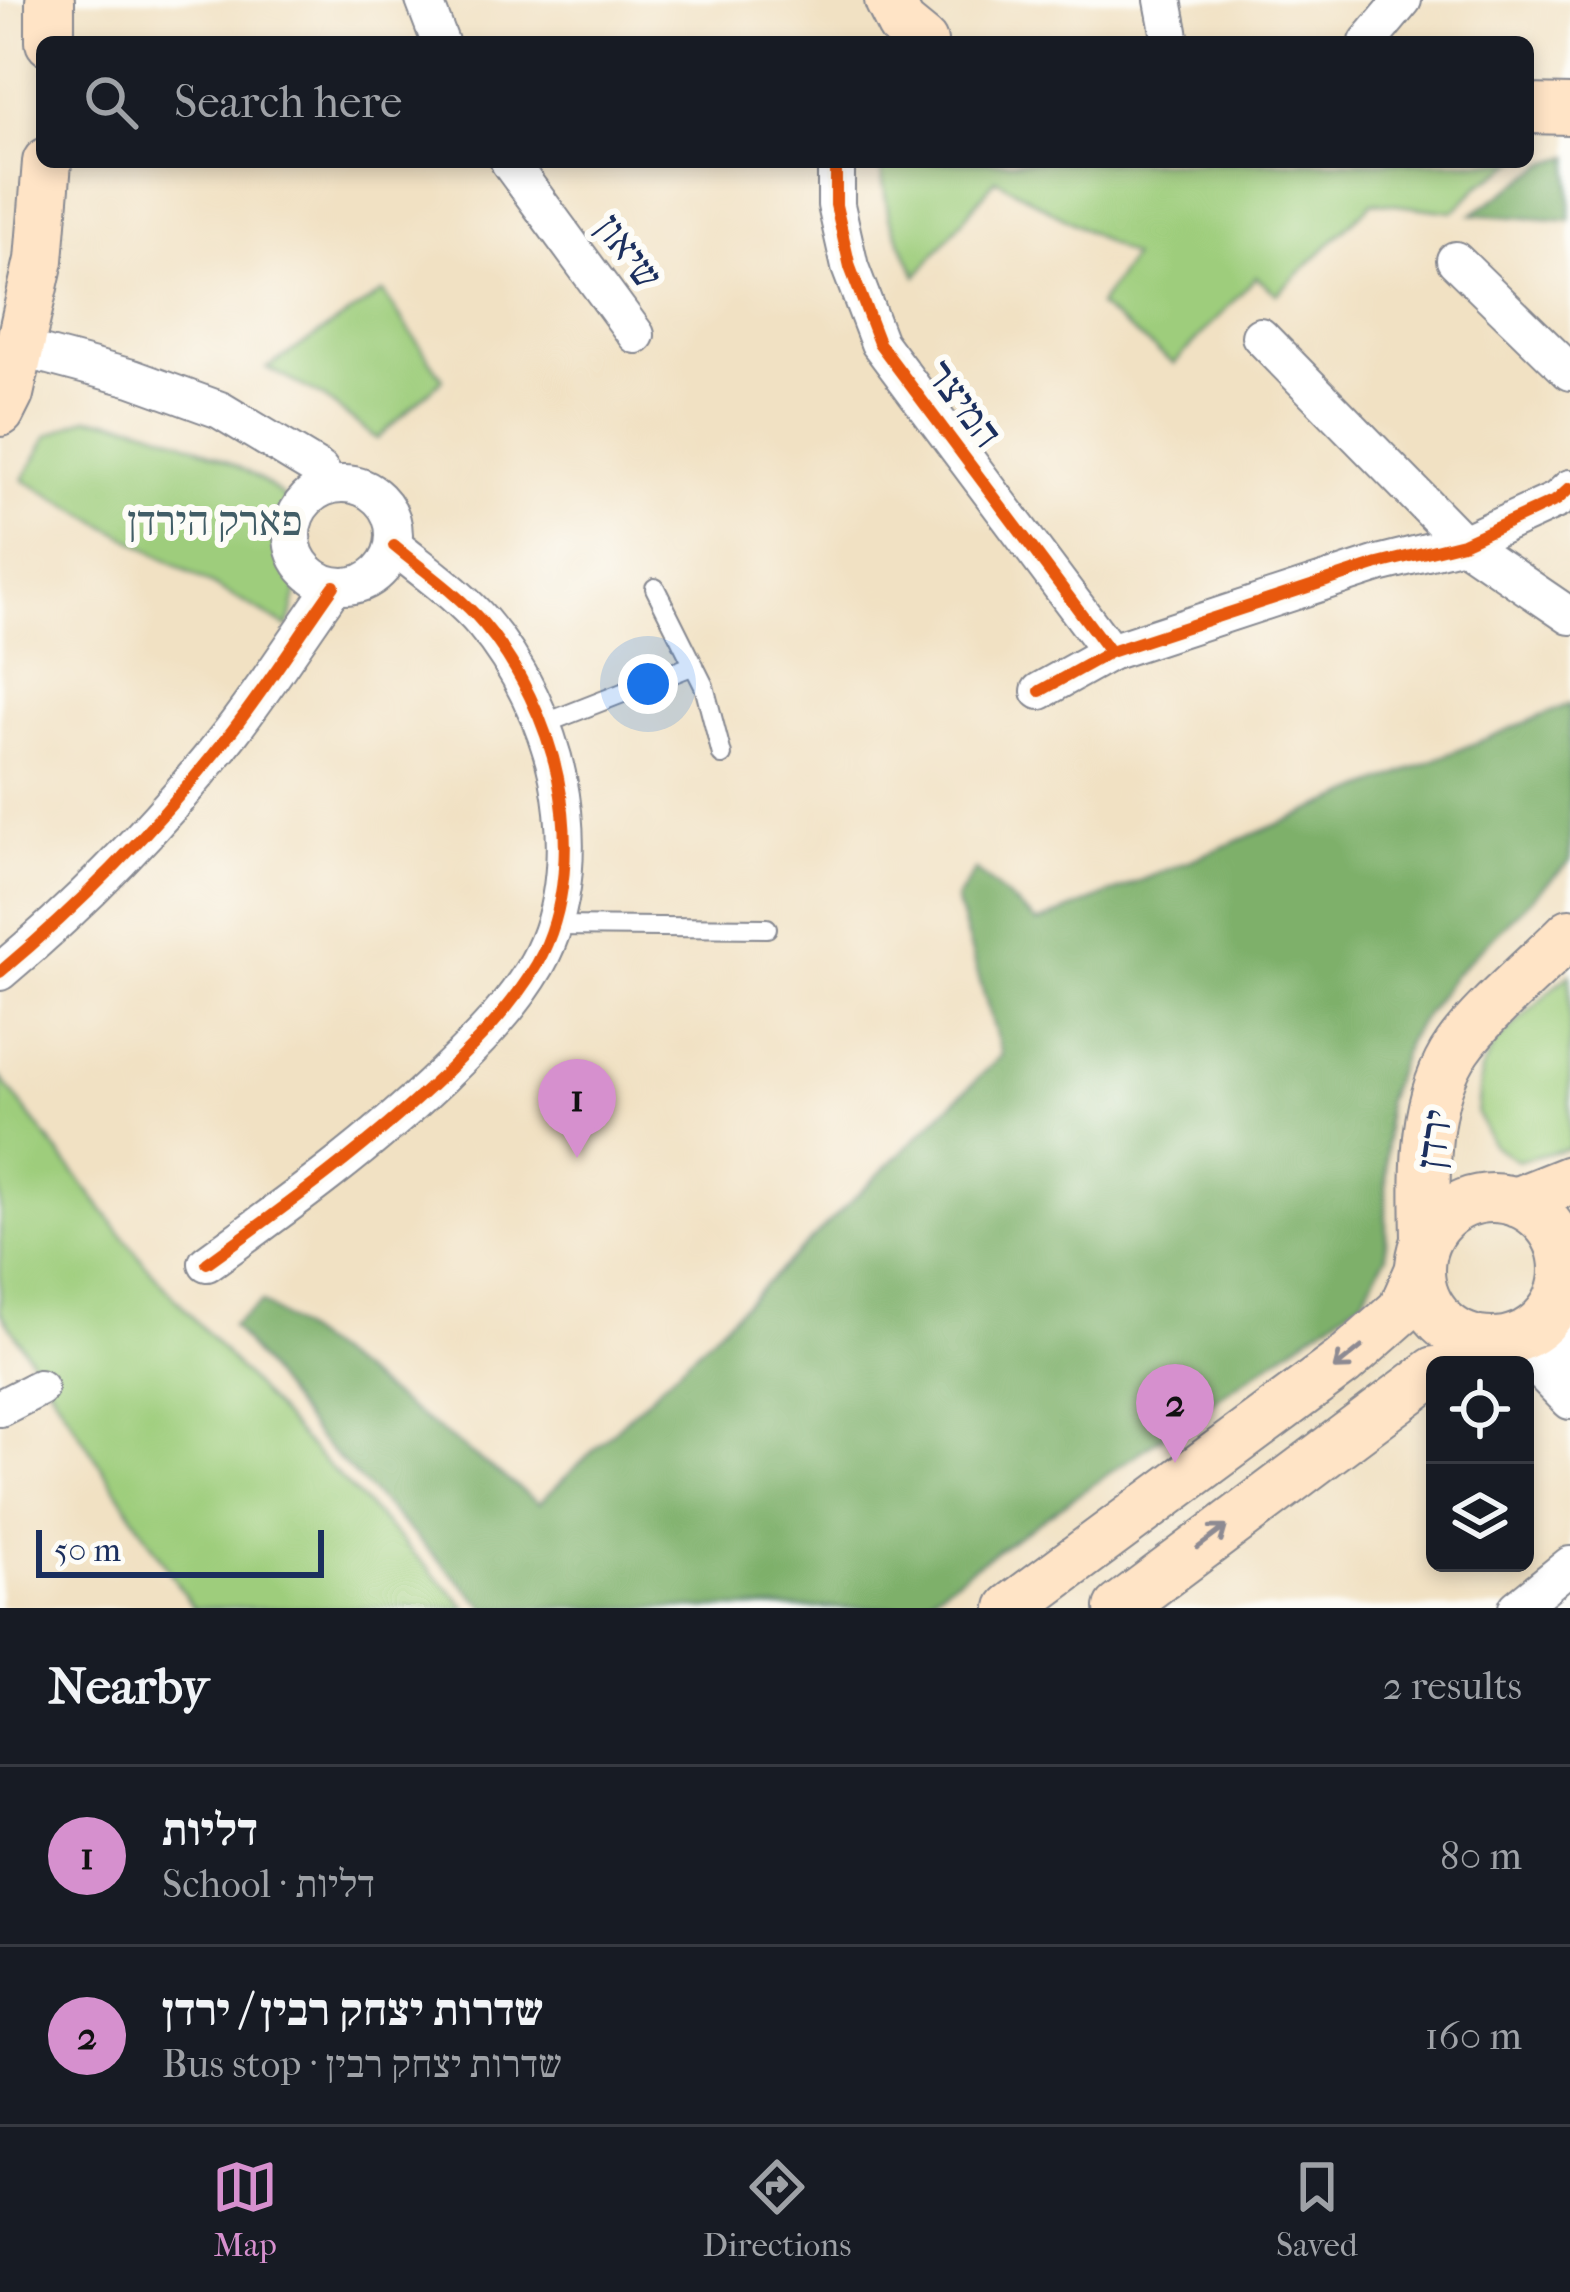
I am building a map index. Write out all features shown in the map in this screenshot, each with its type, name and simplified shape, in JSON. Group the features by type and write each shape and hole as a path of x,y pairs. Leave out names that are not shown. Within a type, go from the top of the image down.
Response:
{"main road":[{"path":"50,0 50,36"},
{"path":"1534,109 1570,110"},
{"path":"0,412 9,394 39,260 46,168"},
{"name":"ירדן","path":"1423,1254 1429,1142 1444,1071 1459,1044 1570,933"},
{"name":"ירדן","path":"1459,1044 1449,1121 1453,1142 1465,1167 1481,1184 1510,1200"},
{"path":"1010,1608 1378,1334 1402,1310 1442,1218 1480,1198 1510,1200 1570,1180"},
{"path":"1423,1254 1421,1288 1446,1327 1475,1349 1524,1335 1545,1321 1564,1287 1565,1273 1561,1248 1548,1223 1510,1200"},
{"path":"1119,1608 1426,1378"}],"street":[{"path":"424,0 438,36"},
{"path":"1162,0 1171,36"},
{"path":"1373,36 1403,0"},
{"name":"שיאון","path":"513,168 637,335"},
{"name":"המיצר","path":"836,168 836,205 850,267 879,344 1111,652"},
{"path":"1455,260 1570,373"},
{"path":"1260,336 1463,543 1570,616"},
{"path":"19,348 132,378 220,410 320,470 328,485"},
{"path":"328,485 363,487 389,510 394,546 379,572 364,582 334,586 303,568 291,540 292,522 312,493 328,485"},
{"path":"1040,692 1111,652 1378,563 1463,543 1557,500 1570,488"},
{"path":"207,1262 329,1175 494,1025 538,963 561,898 566,819 552,750 520,679 483,623 394,546"},
{"path":"0,972 73,911 162,815 233,730 334,586"},
{"path":"1564,1287 1557,1330 1570,1387"},
{"path":"1475,1349 1521,1351 1570,1400"},
{"path":"0,1408 39,1388"},
{"path":"1517,1608 1570,1565"}],"lane":[{"path":"656,588 694,664 722,755"},
{"path":"541,725 694,664"},
{"path":"551,926 767,928"}],"green space":[{"path":"1570,156 1570,221 1472,214 1548,163"},
{"path":"881,168 1507,168 1481,184 1453,212 1373,202 1277,294 1256,277 1174,364 1098,306 1132,257 996,179 917,276 889,218"},
{"path":"383,292 443,379 377,439 322,396 267,368"},
{"name":"פארק הירדן","path":"87,418 132,424 170,436 244,470 282,496 293,509 300,535 288,627 23,480 48,436"},
{"path":"1570,704 1570,861 1455,974 1409,1037 1386,1101 1386,1256 1363,1298 914,1608 486,1608 317,1437 232,1325 262,1302 539,1503 1002,1055 956,900 975,870 1038,923"},
{"path":"1570,973 1570,1148 1517,1161 1493,1145 1477,1114 1481,1071 1494,1044"},
{"path":"0,1077 144,1263 303,1440 467,1608 193,1608 0,1311"}],"cycle path":[{"path":"836,168 836,205 850,267 879,343 1110,652"},
{"path":"1040,691 1110,652 1378,564 1463,543 1557,500 1570,488"},
{"path":"207,1263 358,1150 456,1062 527,980 555,920 564,873 564,825 558,778 539,717 520,677 483,623 394,546"},
{"path":"0,972 93,888 179,796 245,713 334,586"}],"place":[{"name":"דליות","path":"577,1158"},
{"name":"שדרות יצחק רבין / ירדן","path":"1175,1463"}]}
